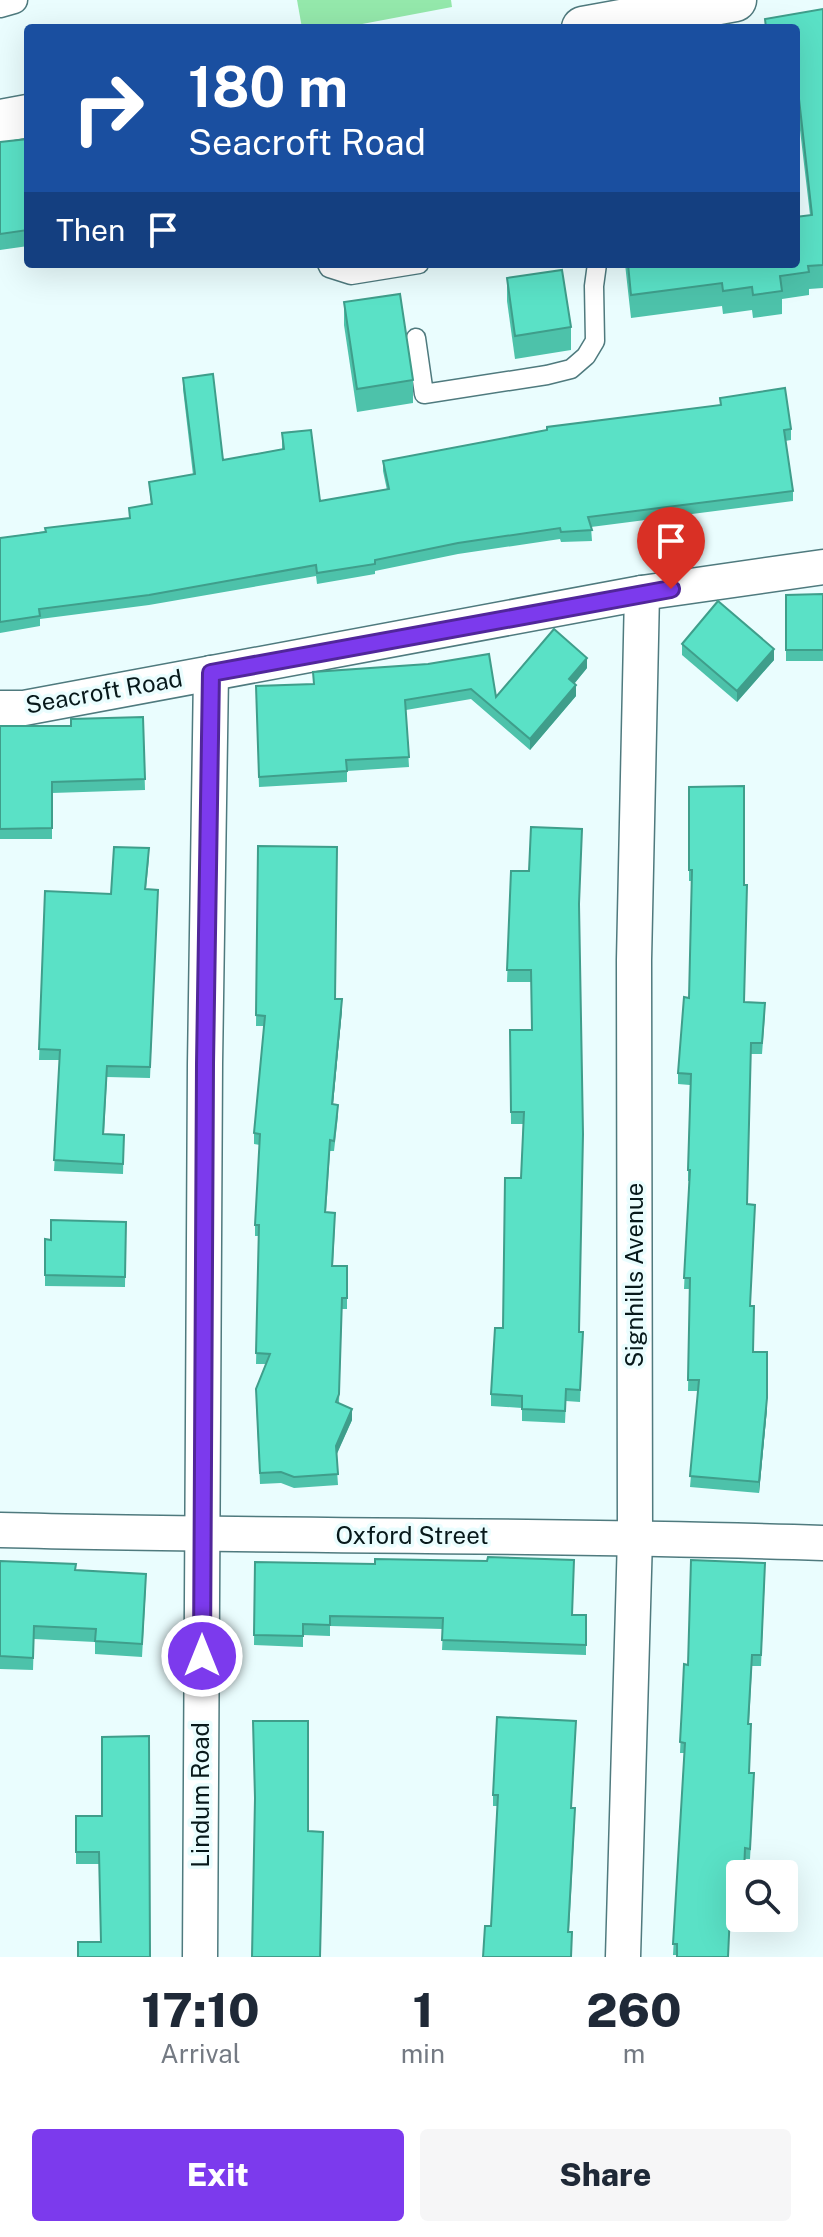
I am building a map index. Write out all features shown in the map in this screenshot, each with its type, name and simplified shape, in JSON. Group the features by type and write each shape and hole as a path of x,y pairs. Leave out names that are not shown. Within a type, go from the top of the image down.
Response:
{"street":[{"path":"0,4 14,0"},
{"path":"632,24 735,0"},
{"path":"0,121 24,117"},
{"name":"Seacroft Road","path":"0,708 24,708 642,593 823,567"},
{"name":"Signhills Avenue","path":"623,1957 635,1537 634,960 642,593"},
{"name":"Lindum Road","path":"200,1957 205,1064 211,673"},
{"name":"Oxford Street","path":"0,1530 203,1535 635,1537 823,1543"}],"lane":[{"path":"329,268 351,275 394,268"},
{"path":"416,338 424,394 571,369 586,356 595,341 596,268"}],"green space":[{"path":"297,0 451,0 452,7 362,24 301,24"}],"building":[{"path":"823,9 823,265 808,266 809,272 780,276 782,291 753,295 752,287 723,291 722,283 631,295 628,268 800,268 800,216 812,215 800,108 800,24 766,24 765,19"},
{"path":"24,139 24,231 0,234 0,142"},
{"path":"562,270 571,327 515,336 507,278"},
{"path":"400,294 413,380 357,389 344,302"},
{"path":"213,374 223,460 284,449 282,433 311,430 320,501 389,489 383,461 547,430 547,427 721,405 720,398 785,388 791,429 784,430 793,491 588,517 592,530 561,532 560,528 458,543 375,560 375,564 317,573 316,565 149,595 39,609 40,616 0,622 0,538 46,532 45,528 130,518 129,508 152,504 149,482 195,474 183,378"},
{"path":"823,594 823,650 786,650 786,595"},
{"path":"718,601 774,649 737,691 682,644"},
{"path":"554,629 587,658 569,679 576,685 530,739 471,689 405,700 409,757 346,760 347,771 259,777 256,686 314,684 313,672 428,664 489,654 496,697"},
{"path":"143,717 145,779 52,782 52,828 0,829 0,726 71,726 71,719"},
{"path":"744,786 744,885 747,885 744,1002 765,1003 762,1043 751,1043 747,1204 755,1205 750,1306 754,1306 753,1352 767,1352 767,1398 759,1482 690,1476 699,1380 688,1380 690,1278 684,1278 691,1074 678,1073 684,997 689,998 692,870 689,870 689,787"},
{"path":"531,827 582,829 579,904 583,1134 579,1332 583,1332 580,1390 566,1389 565,1411 522,1409 522,1396 491,1394 495,1328 503,1328 505,1178 521,1178 524,1112 511,1112 510,1030 532,1030 531,970 507,970 511,871 529,871"},
{"path":"258,846 337,847 335,999 342,999 332,1104 338,1105 334,1141 330,1140 325,1212 335,1213 332,1266 347,1266 347,1298 342,1298 339,1394 336,1402 352,1409 336,1446 338,1474 294,1477 281,1472 260,1473 256,1389 270,1354 256,1353 259,1225 255,1225 260,1134 254,1133 265,1016 256,1015"},
{"path":"114,847 149,848 145,889 158,890 150,1067 107,1066 103,1134 124,1135 123,1164 54,1160 60,1050 39,1049 45,891 111,894"},
{"path":"51,1220 126,1222 125,1277 45,1275 45,1239 51,1240"},
{"path":"488,1557 574,1560 572,1615 586,1615 586,1645 442,1640 443,1618 330,1616 330,1625 303,1624 303,1636 254,1635 255,1562 375,1564 375,1559 487,1561"},
{"path":"691,1560 765,1563 761,1655 752,1655 748,1724 751,1724 749,1773 754,1773 750,1849 745,1848 745,1860 726,1860 728,1957 677,1957 677,1944 673,1944 685,1743 680,1742 684,1664 688,1665"},
{"path":"0,1561 76,1564 75,1570 146,1574 142,1644 95,1641 96,1629 34,1626 33,1658 0,1656"},
{"path":"497,1717 576,1721 568,1932 572,1932 571,1957 483,1957 485,1926 491,1926 498,1795 493,1795"},
{"path":"253,1721 308,1721 308,1831 323,1832 320,1957 252,1957"},
{"path":"149,1736 150,1957 78,1957 78,1942 101,1942 99,1852 76,1852 76,1816 102,1816 102,1737"}],"route":[{"path":"202,1656 205,1064 211,673 671,589"}]}
